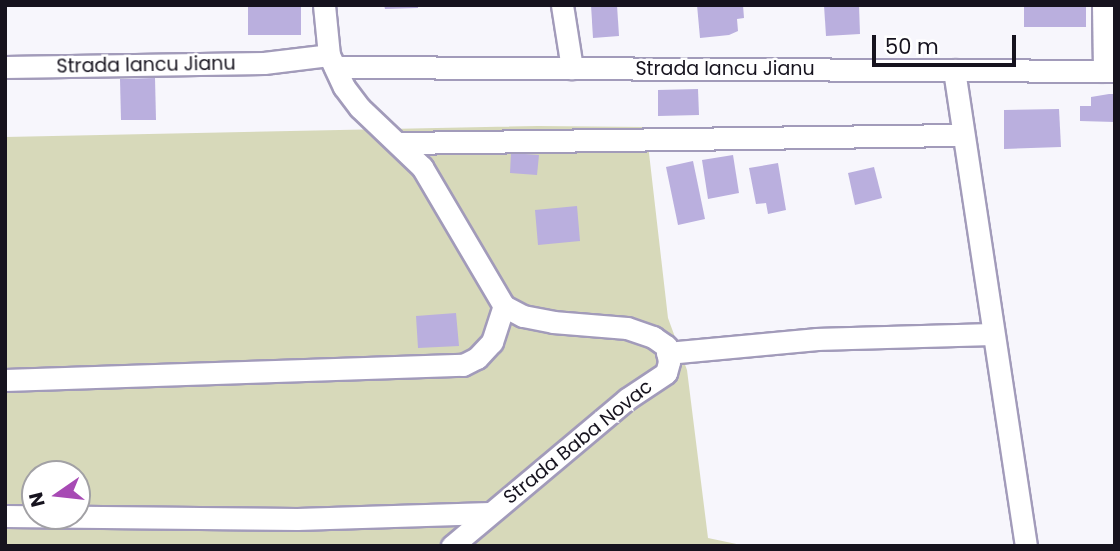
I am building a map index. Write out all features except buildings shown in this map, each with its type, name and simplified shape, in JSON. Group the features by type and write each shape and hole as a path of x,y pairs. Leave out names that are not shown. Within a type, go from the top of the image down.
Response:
{"street":[{"path":"324,5 332,61 360,108 400,143 443,197 504,306 523,316 553,323 627,328 653,337 667,353 817,339 990,334"},
{"path":"562,5 572,68"},
{"path":"1103,5 1109,71"},
{"name":"Strada Iancu Jianu","path":"5,67 332,61 572,68 1109,71"},
{"path":"954,70 960,135 990,334 1026,546"},
{"path":"400,143 960,135"},
{"path":"5,380 463,365 477,358 492,342 504,306"},
{"name":"Strada Baba Novac","path":"452,546 627,398 666,373 667,353"},
{"path":"5,516 297,519 491,513"}],"green space":[{"path":"538,126 646,127 668,318 687,370 708,538 746,546 5,546 5,137"}]}
